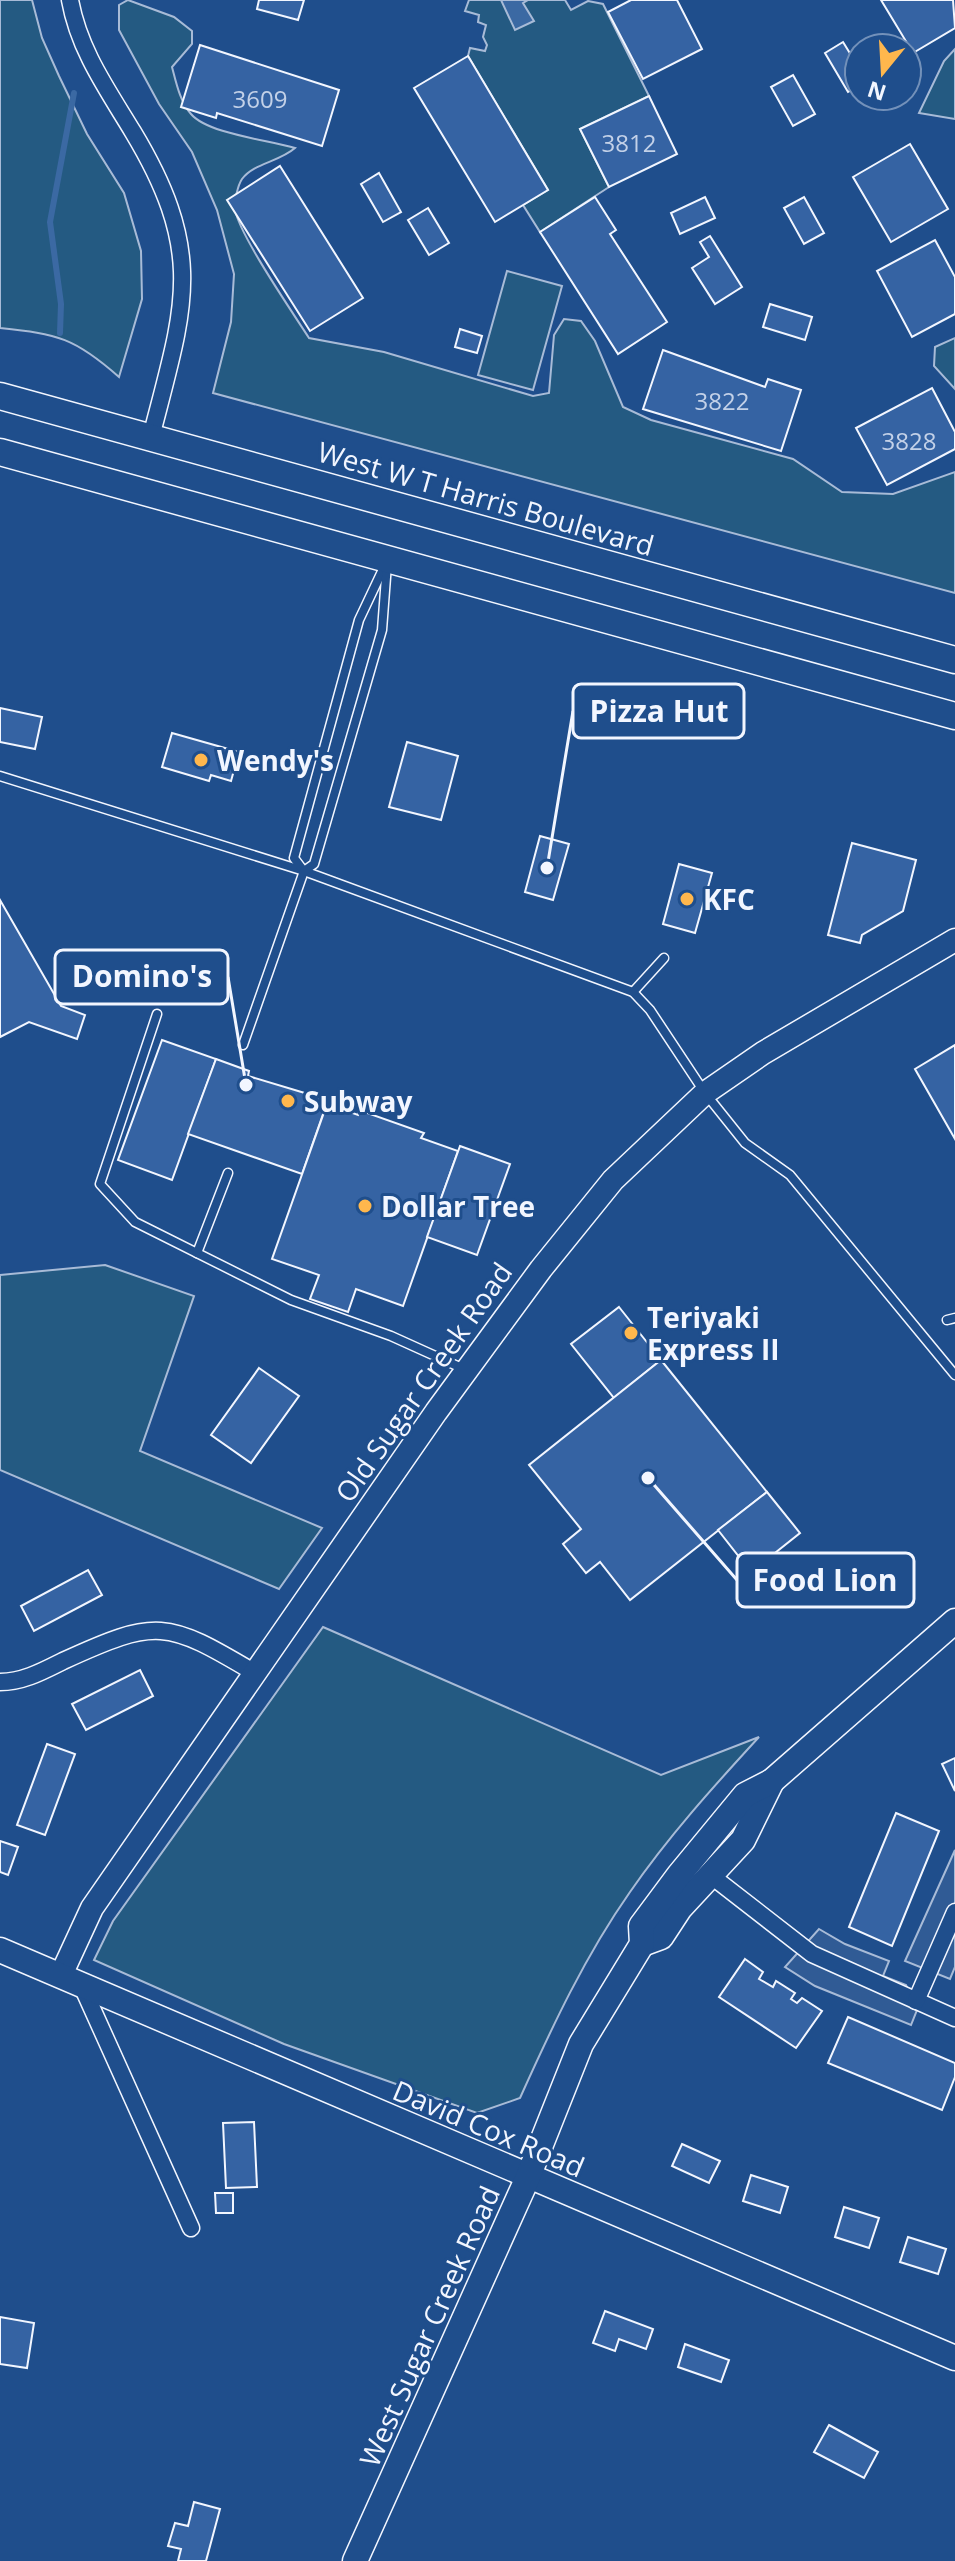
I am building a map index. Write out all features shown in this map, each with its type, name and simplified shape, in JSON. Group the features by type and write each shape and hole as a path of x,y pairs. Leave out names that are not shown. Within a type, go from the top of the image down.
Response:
{"main road":[{"name":"West W T Harris Boulevard","path":"0,396 955,660"},
{"path":"0,452 955,716"},
{"name":"West Sugar Creek Road","path":"355,2561 528,2177 581,2044 642,1944 641,1926 745,1795 772,1781 955,1621"},
{"name":"West Sugar Creek Road","path":"642,1944 661,1937 709,1874 743,1840 772,1781"},
{"name":"David Cox Road","path":"0,1950 955,2358"}],"street":[{"path":"70,0 84,50 156,170 180,238 183,265 181,319 151,437"},
{"name":"Old Sugar Creek Road","path":"71,1980 92,1908 467,1370 541,1269 613,1180 705,1093 763,1053 955,940"},
{"path":"0,1682 28,1677 107,1641 153,1628 201,1643 255,1673"},
{"path":"709,1874 812,1954 955,2018"},
{"path":"916,2001 955,1912"},
{"path":"71,1980 191,2228"}],"lane":[{"path":"304,871 294,858 298,843 359,620 388,559"},
{"path":"243,1045 304,871 314,864 382,630 388,559"},
{"path":"0,776 304,871 633,992 650,1010 705,1093 745,1143 790,1175 955,1375"},
{"path":"633,992 664,958"},
{"path":"157,1014 100,1184 135,1222 291,1300 391,1336 467,1370"},
{"path":"197,1253 228,1173"}],"shaded area":[{"path":"0,0 32,0 42,38 59,76 87,134 124,193 141,251 142,299 119,377 90,354 65,340 0,328"},
{"path":"128,0 174,17 192,31 192,44 172,67 181,98 191,114 211,127 295,148 242,179 235,209 256,254 309,338 384,352 533,396 549,393 554,335 564,319 581,321 595,341 623,407 651,420 793,459 842,492 893,494 955,472 955,593 213,393 231,322 234,274 217,210 192,152 159,104 119,30 119,5"},
{"path":"469,0 565,0 571,10 588,1 603,4 649,96 580,129 609,187 540,232 523,205 548,190 468,56 470,48 485,51 487,45 483,37 486,25 478,22 479,15 465,11"},
{"path":"501,0 528,0 523,3 534,21 515,30"},
{"path":"955,49 955,119 919,113 923,112 923,105 944,61"},
{"path":"507,271 562,286 533,390 478,375"},
{"path":"955,338 955,389 934,366 935,347"},
{"path":"105,1265 194,1296 140,1451 322,1528 279,1589 0,1470 0,1275"},
{"path":"323,1627 661,1775 759,1737 675,1832 614,1916 570,1992 520,2098 477,2113 284,2044 94,1960 113,1921"},
{"path":"955,1850 955,1967 950,1979 905,1961"},
{"path":"819,1929 845,1944 889,1961 883,1976 906,1985 917,2010 911,2025 815,1986 785,1967"}],"building":[{"path":"259,0 304,0 298,20 257,9"},
{"path":"631,0 677,0 702,49 643,79 608,12"},
{"path":"881,0 953,0 955,28 923,47 923,32 900,32"},
{"path":"843,42 843,84 825,53"},
{"path":"200,45 339,90 322,146 217,113 216,118 181,107"},
{"path":"468,56 548,190 495,222 414,88"},
{"path":"793,75 815,114 793,126 771,87"},
{"path":"649,96 677,154 609,187 580,129"},
{"path":"910,144 948,209 891,242 853,177"},
{"path":"280,166 363,298 310,331 227,200"},
{"path":"379,173 401,212 383,222 361,184"},
{"path":"595,197 616,230 610,234 667,322 618,354 540,232"},
{"path":"705,197 715,218 680,234 671,213"},
{"path":"804,197 824,233 804,244 784,208"},
{"path":"428,208 449,243 429,255 408,220"},
{"path":"710,236 742,287 715,304 692,268 709,257 700,242"},
{"path":"935,240 955,277 955,314 912,337 877,271"},
{"path":"770,304 812,317 805,340 763,327"},
{"path":"460,329 482,336 477,353 455,347"},
{"path":"663,350 765,387 768,379 801,390 781,451 643,409"},
{"path":"932,388 955,432 955,449 887,485 856,428"},
{"path":"0,708 42,717 35,749 0,742"},
{"name":"Wendy's","path":"172,733 239,752 231,781 211,775 209,781 162,767"},
{"path":"407,742 458,756 441,820 389,807"},
{"path":"540,836 569,844 553,900 525,892"},
{"path":"852,843 916,860 903,911 862,935 860,943 828,935"},
{"name":"KFC","path":"679,864 712,873 695,933 663,924"},
{"path":"0,900 61,1006 85,1015 77,1039 29,1022 0,1037"},
{"path":"162,1040 216,1059 172,1180 118,1160"},
{"path":"955,1045 955,1139 915,1069"},
{"path":"216,1059 249,1071 248,1076 328,1100 302,1174 188,1134"},
{"name":"Dollar Tree","path":"327,1104 358,1115 359,1110 424,1133 421,1138 458,1151 403,1306 356,1289 348,1312 310,1299 319,1275 272,1259"},
{"path":"460,1146 510,1164 477,1255 427,1237"},
{"path":"619,1307 661,1360 614,1398 571,1344"},
{"path":"661,1360 767,1492 630,1600 600,1562 586,1573 563,1544 581,1529 529,1465"},
{"path":"259,1368 299,1396 251,1463 211,1435"},
{"path":"767,1492 800,1533 751,1572 718,1530"},
{"path":"88,1570 102,1595 34,1631 21,1606"},
{"path":"140,1670 153,1696 86,1730 72,1704"},
{"path":"47,1744 75,1754 45,1835 17,1825"},
{"path":"955,1758 955,1791 942,1764"},
{"path":"896,1813 939,1831 892,1946 849,1927"},
{"path":"0,1841 18,1847 8,1875 0,1872"},
{"path":"745,1959 763,1972 759,1979 773,1987 776,1981 795,1993 791,1999 797,2003 802,1998 822,2011 796,2048 719,1997"},
{"path":"848,2017 955,2063 955,2077 942,2110 828,2063"},
{"path":"254,2122 257,2187 226,2188 223,2123"},
{"path":"682,2144 720,2161 709,2183 672,2166"},
{"path":"751,2175 788,2187 780,2213 743,2201"},
{"path":"215,2193 233,2193 233,2213 216,2213"},
{"path":"844,2207 879,2218 869,2248 835,2237"},
{"path":"908,2237 946,2249 938,2274 900,2262"},
{"path":"605,2311 653,2329 646,2349 619,2339 615,2351 593,2343"},
{"path":"0,2317 34,2323 27,2368 0,2364"},
{"path":"685,2344 729,2360 721,2382 678,2367"},
{"path":"829,2425 878,2452 864,2478 814,2452"},
{"path":"194,2502 220,2509 206,2561 178,2561 181,2549 168,2546 175,2523 188,2526"}],"waterway":[{"path":"60,333 61,304 50,222 74,93"}],"place":[{"name":"Wendy's","path":"201,760"},
{"name":"Pizza Hut","path":"547,868"},
{"name":"KFC","path":"687,899"},
{"name":"Domino's","path":"246,1085"},
{"name":"Subway","path":"288,1101"},
{"name":"Dollar Tree","path":"365,1206"},
{"name":"Teriyaki Express II","path":"631,1333"},
{"name":"Food Lion","path":"648,1478"}]}
